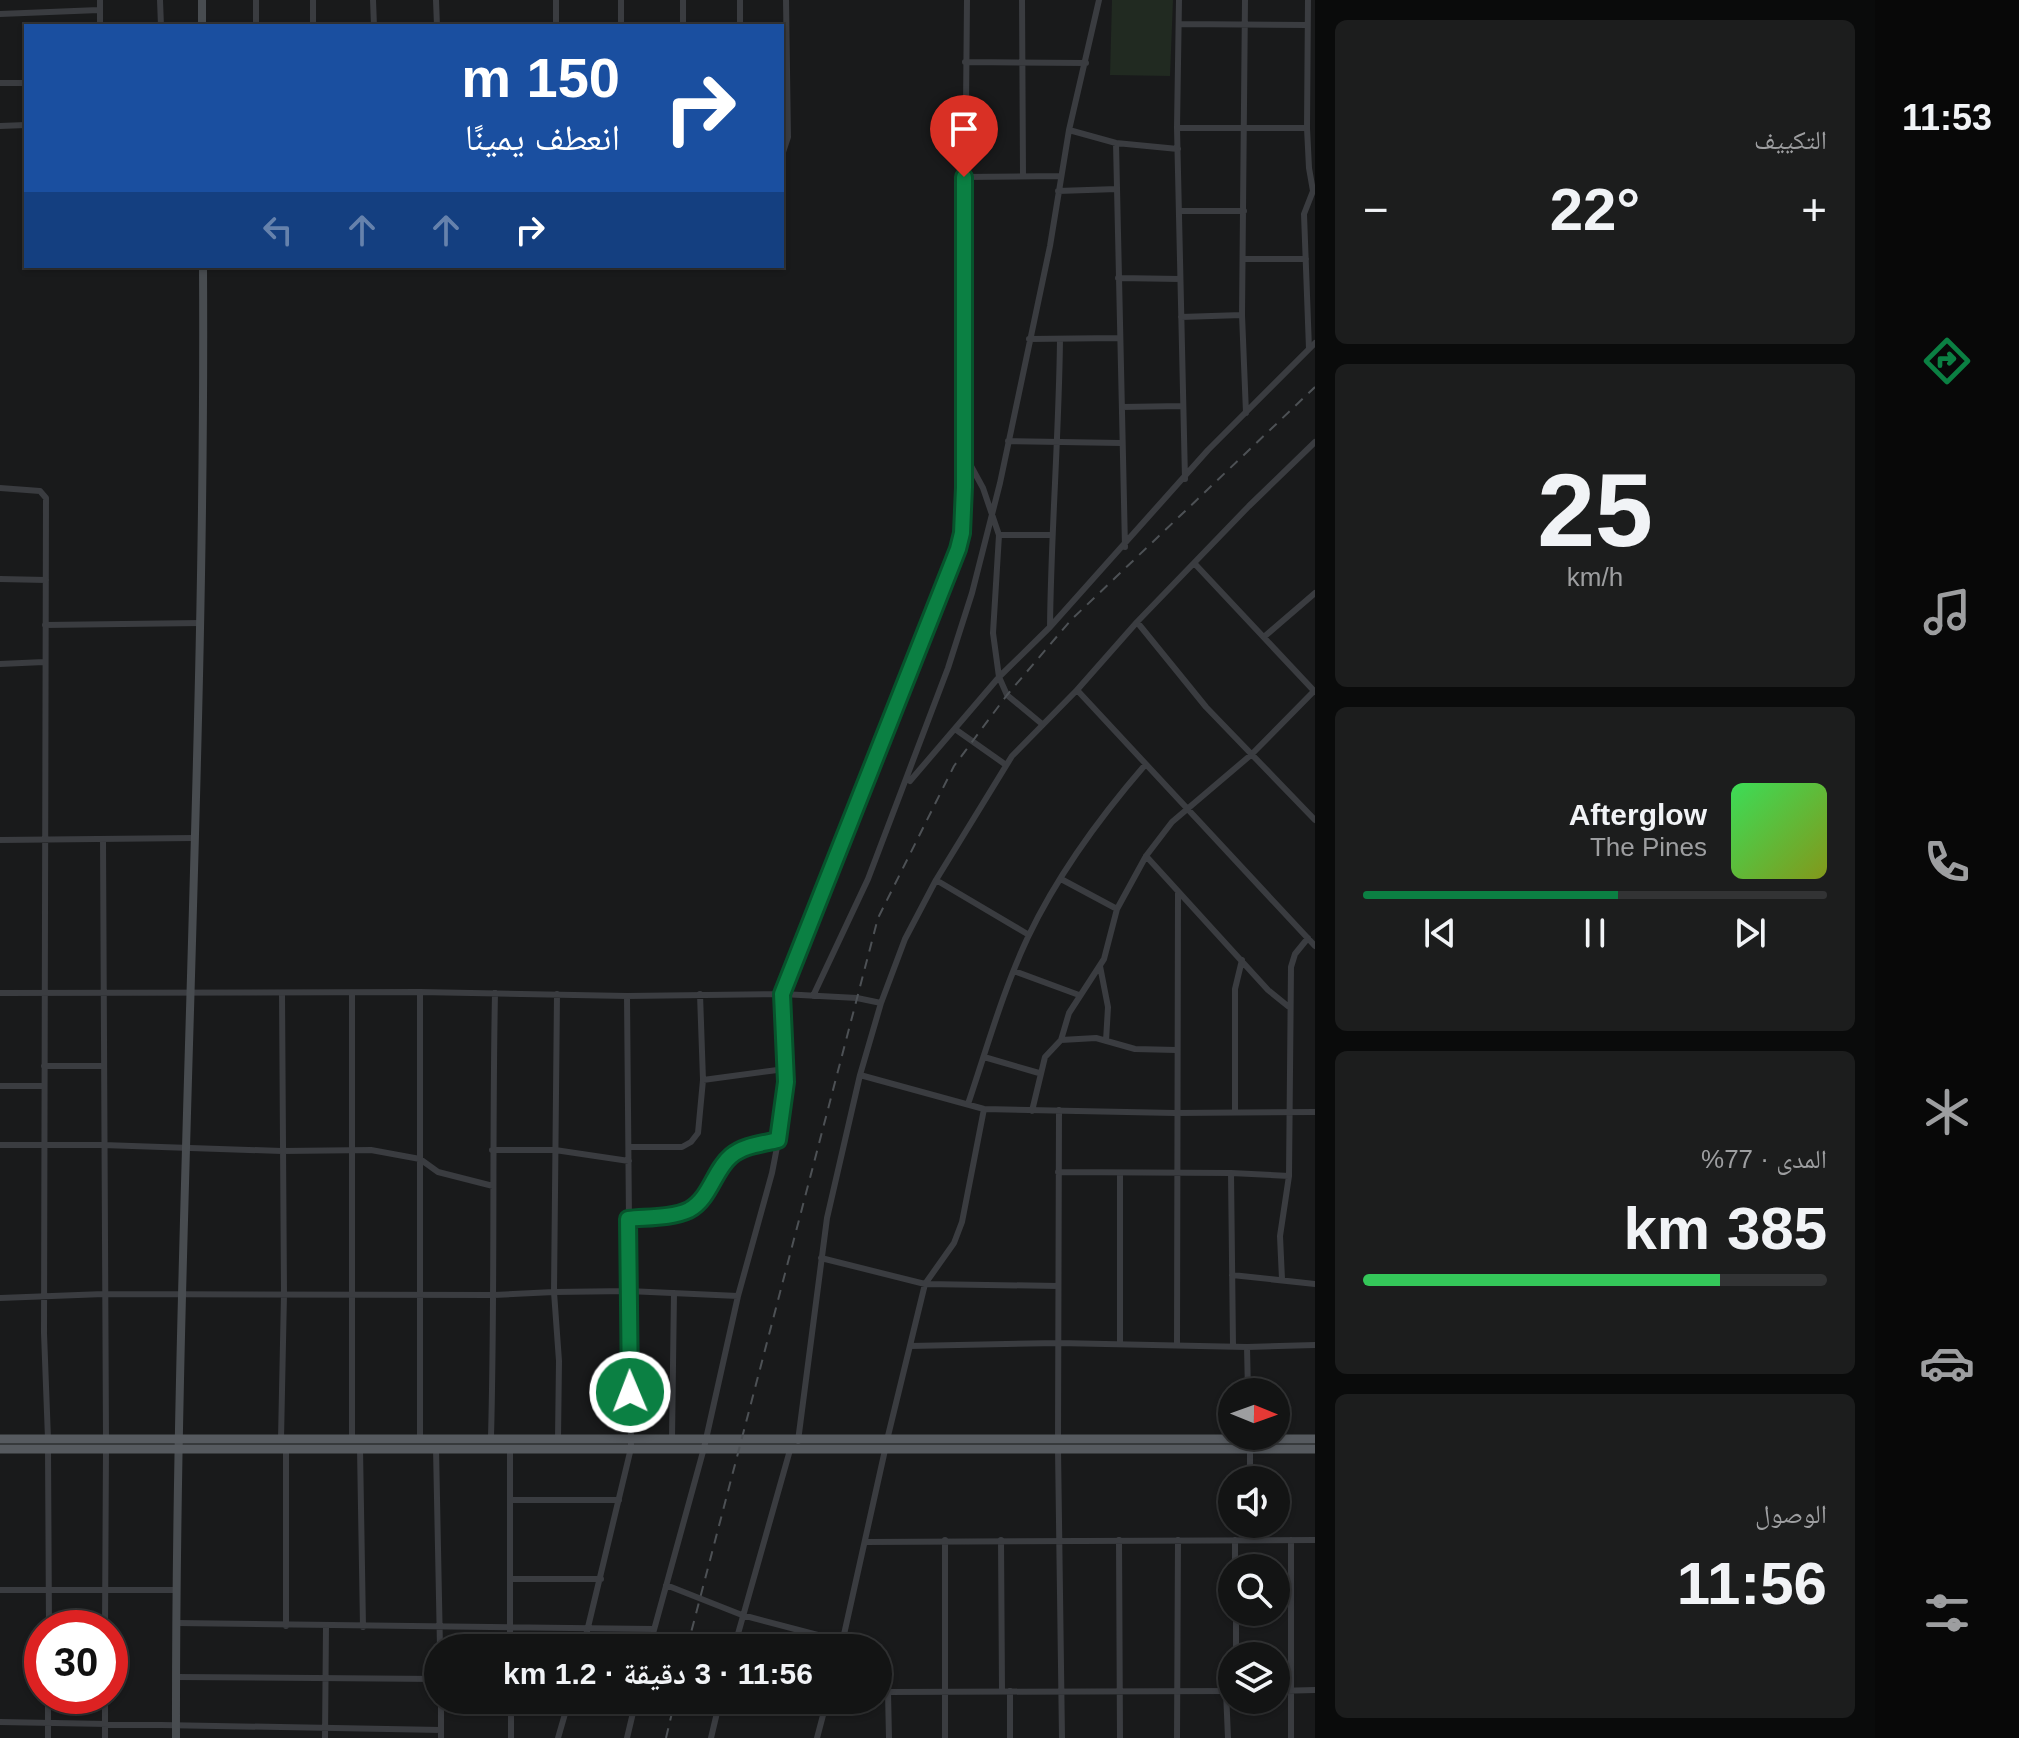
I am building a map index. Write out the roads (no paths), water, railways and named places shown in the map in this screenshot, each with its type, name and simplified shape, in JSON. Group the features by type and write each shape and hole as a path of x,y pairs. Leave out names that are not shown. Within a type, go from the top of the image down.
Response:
{"main road":[{"path":"284,1444 352,1438 558,1438 631,1443 672,1438 790,1450 886,1445 1218,1441"},
{"path":"0,1439 48,1444"},
{"path":"1290,1440 1315,1439"},
{"path":"0,1449 106,1443 284,1444 360,1448 798,1441 886,1445"},
{"path":"1290,1446 1315,1449"}],"street":[{"path":"100,0 100,24"},
{"path":"160,0 161,24"},
{"path":"202,0 202,24"},
{"path":"256,0 256,24"},
{"path":"313,0 313,24"},
{"path":"373,0 374,24"},
{"path":"436,0 437,24"},
{"path":"556,0 556,24"},
{"path":"621,0 621,24"},
{"path":"683,0 683,24"},
{"path":"740,0 740,24"},
{"path":"784,149 788,137 786,0"},
{"path":"653,1634 704,1443 738,1296 768,1191 784,1111 782,994 953,564 962,533 967,0"},
{"path":"1022,0 1023,176"},
{"path":"813,996 868,879 905,786 972,593 992,518 1050,246 1069,130 1099,0"},
{"path":"1179,0 1177,128 1185,479"},
{"path":"1245,0 1242,315 1246,413"},
{"path":"905,786 999,677 1125,547 1208,450 1312,346 1304,214 1313,191 1307,128 1311,95 1308,0"},
{"path":"0,14 99,10"},
{"path":"1179,24 1307,25"},
{"path":"965,62 1086,63"},
{"path":"0,83 24,83"},
{"path":"0,126 24,125"},
{"path":"1177,128 1307,128"},
{"path":"1069,130 1116,143 1178,149"},
{"path":"1116,143 1125,547"},
{"path":"964,177 1061,176"},
{"path":"1058,191 1117,189"},
{"path":"1180,211 1244,211"},
{"path":"1244,259 1306,259"},
{"path":"176,1738 177,1444 201,623 203,268"},
{"path":"1118,278 1180,279"},
{"path":"1181,317 1242,315"},
{"path":"1029,339 1119,338"},
{"path":"1050,627 1051,535 1059,443 1060,339"},
{"path":"1122,407 1183,406"},
{"path":"1008,441 1121,443"},
{"path":"798,1441 827,1218 860,1075 881,1003 905,939 936,880 1006,765 1137,622 1315,442"},
{"path":"964,452 983,488 999,535 993,633 999,677 1007,695 1042,724"},
{"path":"0,488 40,491 46,498 44,1144 49,1610"},
{"path":"999,535 1051,535"},
{"path":"1032,1111 1039,1073 1048,1052 1061,1040 1069,1013 1100,966 1111,938 1117,909 1146,856 1172,822 1252,754 1314,692 1195,564"},
{"path":"0,579 46,580"},
{"path":"1265,636 1314,596"},
{"path":"1137,622 1206,707 1315,820"},
{"path":"45,625 201,623"},
{"path":"0,664 44,662"},
{"path":"1077,690 1315,946"},
{"path":"955,729 1006,765"},
{"path":"968,1104 1029,935 1098,820 1145,765"},
{"path":"0,840 194,838"},
{"path":"103,840 105,1610"},
{"path":"1146,856 1268,990 1289,1007"},
{"path":"1061,879 1117,909"},
{"path":"936,880 1029,935"},
{"path":"1177,1345 1175,1113 1178,893"},
{"path":"1282,1279 1281,1217 1289,1176 1292,960 1308,938"},
{"path":"1235,1111 1235,989 1242,960"},
{"path":"1100,966 1108,998 1106,1041"},
{"path":"1014,971 1079,995"},
{"path":"420,992 420,1438"},
{"path":"0,993 782,994 857,998 881,1003"},
{"path":"282,993 286,1626"},
{"path":"352,993 352,1438"},
{"path":"491,1437 495,993"},
{"path":"557,994 554,1292 559,1361 558,1438"},
{"path":"629,1147 676,1148 691,1142 700,1128 703,1080 700,994"},
{"path":"587,1634 631,1443 627,996"},
{"path":"1061,1040 1096,1038 1135,1049 1176,1050"},
{"path":"984,1057 1039,1073"},
{"path":"44,1066 104,1066"},
{"path":"703,1080 785,1069"},
{"path":"860,1075 984,1109 1315,1112"},
{"path":"0,1086 44,1086"},
{"path":"847,1634 886,1445 925,1284 954,1243 962,1222 984,1109"},
{"path":"1059,1110 1058,1444 1062,1738"},
{"path":"628,1219 669,1215 691,1209 707,1192 730,1157 744,1148 778,1140"},
{"path":"0,1145 385,1151 420,1159 438,1172 493,1186"},
{"path":"492,1150 555,1150 629,1161"},
{"path":"1058,1172 1289,1176"},
{"path":"1120,1173 1120,1344"},
{"path":"1231,1173 1233,1346"},
{"path":"821,1258 925,1284 1058,1286"},
{"path":"1232,1275 1315,1284"},
{"path":"0,1298 104,1294 351,1296 628,1291 738,1296"},
{"path":"672,1438 674,1293"},
{"path":"910,1346 1058,1343 1247,1347 1315,1345"},
{"path":"1247,1347 1248,1378"},
{"path":"360,1448 363,1627"},
{"path":"436,1448 439,1634"},
{"path":"510,1448 510,1634"},
{"path":"737,1634 790,1450"},
{"path":"510,1500 619,1500"},
{"path":"945,1540 945,1738"},
{"path":"1001,1540 1010,1738"},
{"path":"1119,1540 1120,1738"},
{"path":"1177,1738 1178,1540"},
{"path":"1235,1540 1235,1554"},
{"path":"1291,1540 1291,1738"},
{"path":"865,1542 1315,1540"},
{"path":"510,1579 601,1579"},
{"path":"666,1585 742,1615 803,1634"},
{"path":"0,1590 176,1590"},
{"path":"176,1623 654,1629"},
{"path":"325,1738 326,1626"},
{"path":"176,1677 424,1679"},
{"path":"1291,1690 1315,1690"},
{"path":"892,1692 1218,1691"},
{"path":"48,1714 48,1738"},
{"path":"105,1714 105,1738"},
{"path":"511,1714 511,1738"},
{"path":"558,1738 565,1714"},
{"path":"627,1738 633,1714"},
{"path":"711,1738 717,1714"},
{"path":"817,1738 823,1714"},
{"path":"888,1714 889,1738"},
{"path":"1228,1738 1229,1714"},
{"path":"0,1722 105,1722 441,1734"}],"railway":[{"path":"691,1634 878,918 954,766 1007,695 1071,620 1315,387"},
{"path":"666,1738 672,1714"}]}
